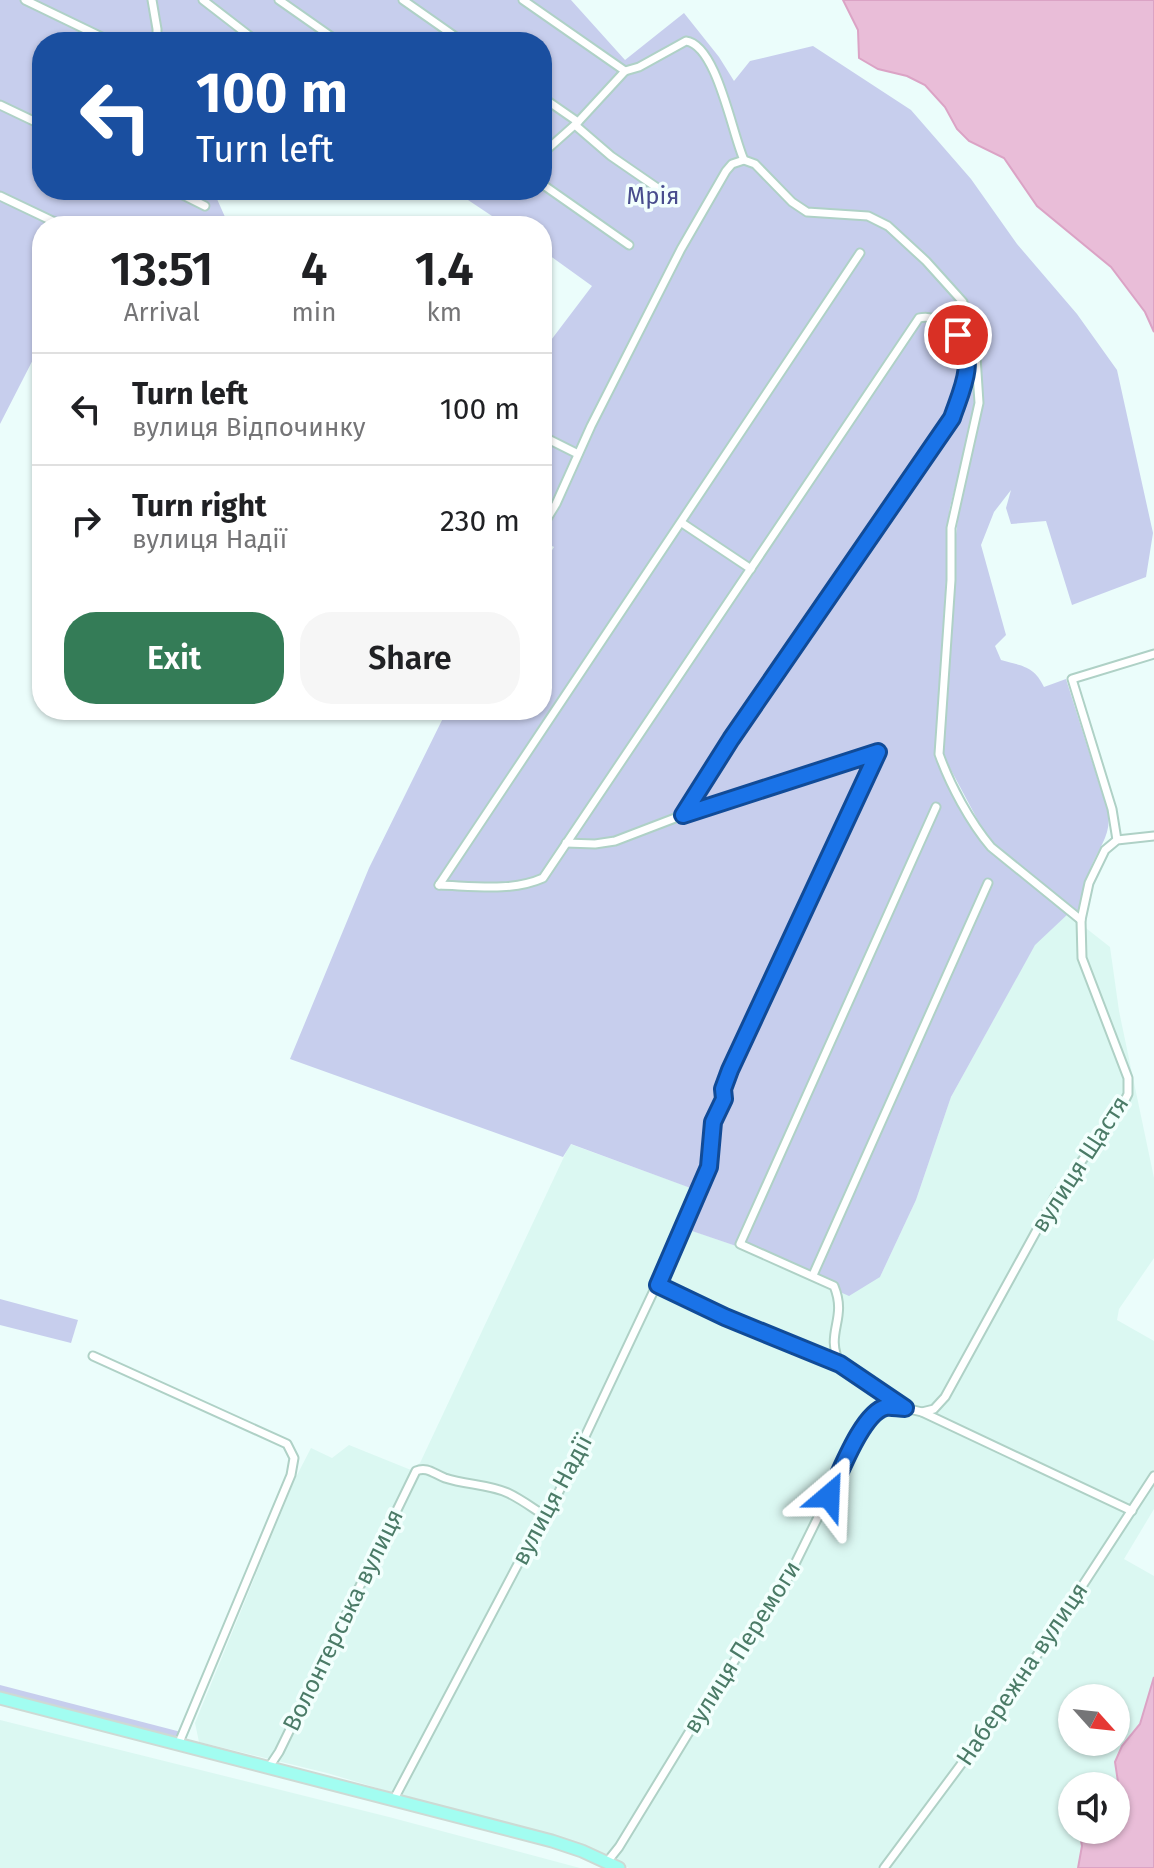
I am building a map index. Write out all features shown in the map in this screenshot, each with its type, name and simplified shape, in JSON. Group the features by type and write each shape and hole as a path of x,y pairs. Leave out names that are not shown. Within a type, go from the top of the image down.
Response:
{"main road":[{"path":"0,1698 552,1841 619,1868"}],"street":[{"path":"25,0 91,32"},
{"path":"152,0 156,32"},
{"path":"203,0 243,32"},
{"path":"279,0 325,32"},
{"path":"403,0 449,32"},
{"path":"523,0 625,71"},
{"path":"552,145 625,71 639,67 686,41 693,42 700,49 725,94 736,141 744,160"},
{"path":"552,104 577,123 611,156 656,187"},
{"path":"0,105 32,120"},
{"path":"552,511 689,233 732,164 744,160 755,164 792,202 807,212 868,216 888,226 926,261 963,302 975,341 979,371 979,403 951,528 951,580 939,754 980,834 991,847 1081,920"},
{"path":"552,191 629,245"},
{"path":"0,196 42,216"},
{"path":"193,200 205,206"},
{"path":"552,713 860,253"},
{"path":"548,720 439,885 486,887 530,884 543,878 551,869 566,843 919,318 937,318 958,335 965,345 967,375 952,418 731,739 683,815 615,841 566,843"},
{"path":"958,335 975,341"},
{"path":"552,441 578,454"},
{"path":"682,523 751,569"},
{"path":"1154,654 1072,679 1112,809 1117,840 1154,836"},
{"name":"вулиця Надії","path":"394,1799 537,1528 547,1517 658,1285 709,1167 713,1122 724,1099 723,1089 730,1070 878,752 683,815"},
{"path":"840,1364 833,1347 841,1302 834,1286 740,1244 936,807"},
{"name":"вулиця Щастя","path":"922,1412 934,1409 945,1397 1055,1197 1128,1094 1128,1078 1082,958 1081,920 1089,883 1105,850 1117,840"},
{"path":"813,1275 988,883"},
{"path":"658,1285 725,1317 840,1364 905,1408 922,1412 1132,1511"},
{"path":"93,1356 287,1444 294,1458 291,1475 178,1745"},
{"name":"вулиця Перемоги","path":"607,1862 786,1582 863,1426 885,1407 905,1408"},
{"name":"Волонтерська вулиця","path":"269,1767 416,1471 428,1469 456,1481 498,1489 547,1517"},
{"name":"Набережна вулиця","path":"884,1868 1000,1712 1154,1476"}],"shaded area":[{"path":"843,0 1154,0 1154,332 1145,312 1111,267 1037,206 1004,158 969,141 925,85 907,76 878,69 859,58 858,30"},
{"path":"1068,914 1110,947 1119,1011 1154,1178 1154,1258 1119,1309 1117,1320 1154,1341 1154,1509 1124,1559 1154,1576 1154,1677 1140,1724 1130,1736 1130,1684 1058,1684 1058,1756 1118,1756 1116,1772 1058,1772 1058,1844 1082,1844 1078,1868 629,1868 583,1846 327,1773 199,1742 195,1723 295,1479 311,1448 332,1458 349,1445 411,1470 420,1463 570,1144 705,1193 693,1231 739,1247 880,1277 916,1200 951,1097 1035,944"},
{"path":"1154,1677 1154,1868 1078,1868 1082,1844 1130,1844 1130,1772 1116,1772 1115,1762 1118,1756 1130,1756 1130,1736 1140,1724"},
{"path":"0,1720 389,1817 580,1868 0,1868"}],"green space":[{"name":"Мрія","path":"0,0 571,0 625,60 684,13 734,81 750,61 813,46 911,110 971,179 1017,244 1077,314 1117,370 1153,533 1146,577 1072,605 1046,521 1011,524 1006,508 1011,490 994,512 981,545 1006,635 995,646 1001,660 1032,671 1044,687 1066,679 1108,812 1106,834 1091,867 1079,912 994,844 983,830 943,755 955,543 959,509 980,420 973,417 947,529 936,756 977,836 1068,914 1035,945 951,1097 916,1200 880,1277 849,1296 739,1247 692,1231 704,1193 571,1144 563,1157 290,1059 369,868 442,720 552,720 552,339 592,286 552,257 552,216 492,216 468,200 552,200 552,32 32,32 32,200 217,200 225,216 32,216 32,362 0,424"},
{"path":"0,1299 78,1320 71,1343 0,1325"},
{"path":"0,1685 181,1732 177,1741 0,1696"}],"route":[{"path":"829,1496 863,1426 885,1407 905,1408 840,1364 725,1317 658,1285 709,1167 713,1122 724,1099 723,1089 730,1070 878,752 683,815 731,739 952,418 967,375 965,345 958,335"}]}
